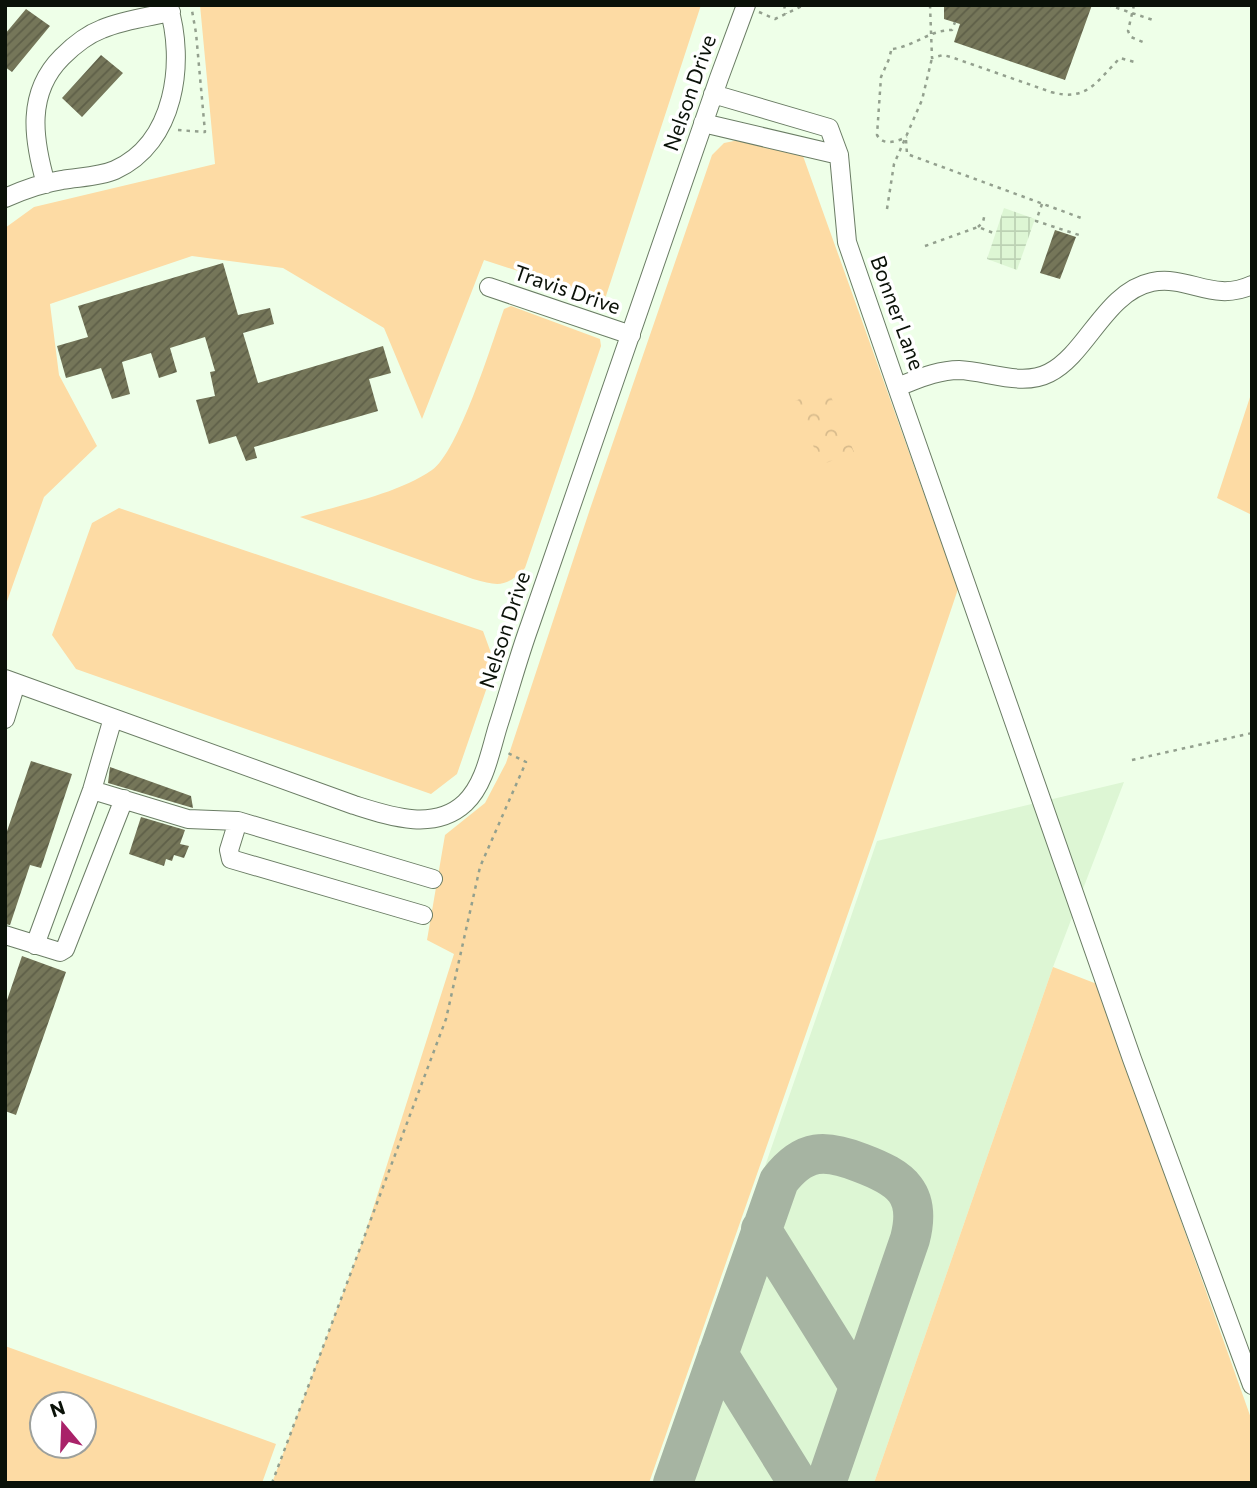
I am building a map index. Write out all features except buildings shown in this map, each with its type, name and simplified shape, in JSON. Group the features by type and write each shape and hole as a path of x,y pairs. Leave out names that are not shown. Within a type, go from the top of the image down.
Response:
{"street":[{"name":"Nelson Drive","path":"11,681 354,805 405,819 438,818 461,807 477,788 493,745 529,628 745,6"},
{"path":"5,198 46,184 114,171 132,159 159,128 174,90 176,40 169,9 87,35 50,70 38,95 34,121 36,146 46,184"},
{"name":"Bonner Lane","path":"713,94 829,128 839,155 847,242 897,387 955,370 1031,379 1048,374 1061,365 1121,298 1137,287 1153,282 1173,282 1223,293 1240,291 1252,285"},
{"path":"703,123 839,155"},
{"name":"Travis Drive","path":"489,287 631,335"},
{"path":"897,387 1041,802 1252,1385"},
{"path":"5,719 11,681"},
{"path":"35,945 92,790 113,718"},
{"path":"92,790 188,819 238,821 433,878"},
{"path":"7,941 60,952 65,949 124,799"},
{"path":"238,821 229,850 231,859 423,915"}],"path":[{"path":"159,128 205,132 191,5"},
{"path":"784,5 786,14"},
{"path":"745,6 775,19 804,5"},
{"path":"887,209 894,164 928,82 932,58 930,5"},
{"path":"1108,5 1153,20"},
{"path":"1134,5 1129,31 1131,37 1145,43"},
{"path":"906,138 887,142 880,140 877,135 881,77 892,50 905,47 930,34 952,30 955,22"},
{"path":"932,58 943,55 951,57 1065,96 1083,93 1119,58 1138,64"},
{"path":"906,138 907,154 1084,219"},
{"path":"1042,204 1036,221 1079,235"},
{"path":"925,246 978,227 983,222 985,213"},
{"path":"978,227 996,234"},
{"path":"1132,760 1252,733"},
{"path":"272,1483 446,1018 480,867 526,762 493,745"}],"shaded area":[{"path":"1004,208 1035,219 1017,270 987,259"},
{"path":"1124,782 1053,967 874,1483 656,1483 877,841"}],"green space":[{"path":"200,5 701,5 605,299 484,260 422,419 384,328 283,268 192,256 50,304 59,375 97,446 44,497 5,607 5,228 34,207 215,164"},
{"path":"739,140 803,156 958,589 873,842 649,1483 272,1483 364,1237 454,954 427,940 445,835 485,803 506,763 712,155 724,143"},
{"path":"511,306 600,339 601,346 525,568 507,582 489,583 300,517 403,486 432,470 442,460 463,421 504,309"},
{"path":"827,387 854,452 821,465 795,401"},
{"path":"1252,391 1252,515 1217,498"},
{"path":"119,508 483,631 495,664 457,774 431,794 76,669 52,635 92,523"},
{"path":"1053,967 1097,984 1252,1421 1252,1483 874,1483"},
{"path":"5,1346 276,1444 262,1483 5,1483"}],"taxiway":[{"path":"673,1483 779,1181 797,1162 816,1154 848,1158 887,1175 905,1189 913,1210 910,1239 826,1483"},
{"path":"761,1229 859,1386"},
{"path":"718,1354 798,1483"}]}
